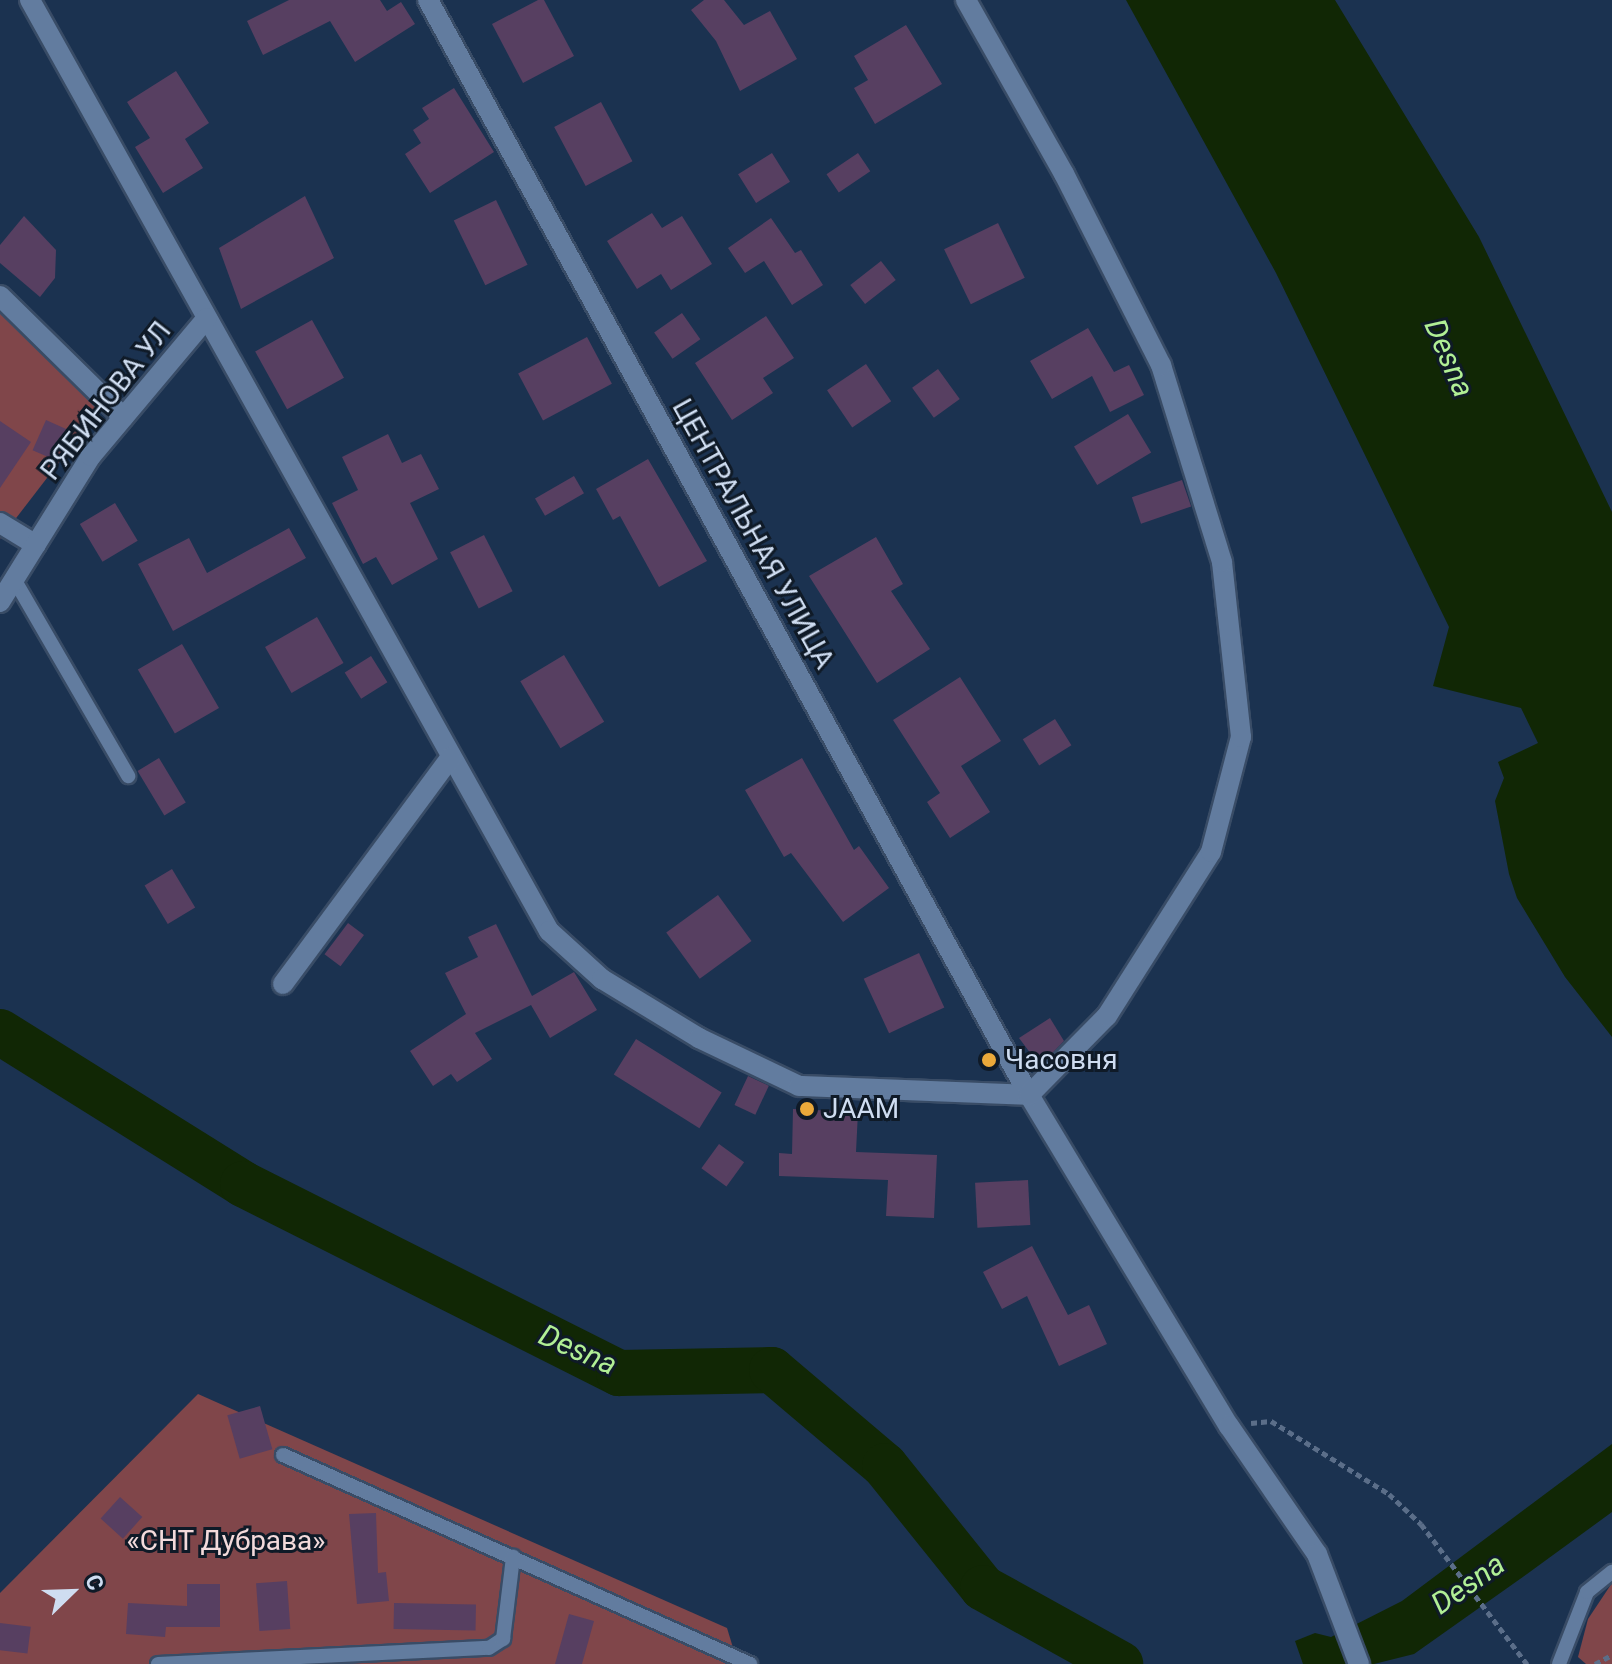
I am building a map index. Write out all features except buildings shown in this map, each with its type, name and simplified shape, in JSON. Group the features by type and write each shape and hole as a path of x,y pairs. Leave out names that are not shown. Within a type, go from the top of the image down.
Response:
{"street":[{"path":"30,0 549,931 602,979 699,1038 799,1086 1029,1095 1107,1016 1211,852 1241,737 1222,562 1161,365 966,0"},
{"name":"ЦЕНТРАЛЬНАЯ УЛИЦА","path":"428,0 1029,1095 1229,1426 1317,1554 1342,1610 1359,1664"},
{"path":"0,296 123,417"},
{"name":"РЯБИНОВА УЛ","path":"0,602 91,456 207,318"},
{"path":"0,523 36,545"},
{"path":"283,984 451,757"}],"lane":[{"path":"14,579 128,776"},
{"path":"283,1455 750,1664"},
{"path":"158,1664 489,1648 503,1639 513,1557"},
{"path":"1559,1664 1587,1592 1612,1572"}],"path":[{"path":"1229,1426 1271,1421 1389,1494 1421,1524 1527,1664"},
{"path":"1595,1664 1612,1655"}],"green space":[{"path":"0,299 104,404 0,539"},
{"name":"«СНТ Дубрава»","path":"198,1394 727,1628 738,1664 0,1664 0,1593"},
{"path":"1612,1583 1612,1664 1586,1664 1578,1657 1588,1619"}],"water":[{"path":"1126,0 1335,0 1479,237 1612,512 1612,1037 1565,977 1517,898 1509,874 1495,801 1504,778 1498,762 1538,743 1521,708 1433,686 1449,627 1276,273"},
{"path":"1612,1444 1612,1512 1527,1574 1414,1654 1374,1664 1303,1664 1295,1641 1315,1633 1331,1637 1402,1601"}],"waterway":[{"name":"Desna","path":"0,1032 243,1184 619,1373 772,1370 885,1466 983,1588 1120,1664"}],"place":[{"name":"Часовня","path":"989,1060"},
{"name":"JAAM","path":"807,1109"}]}
